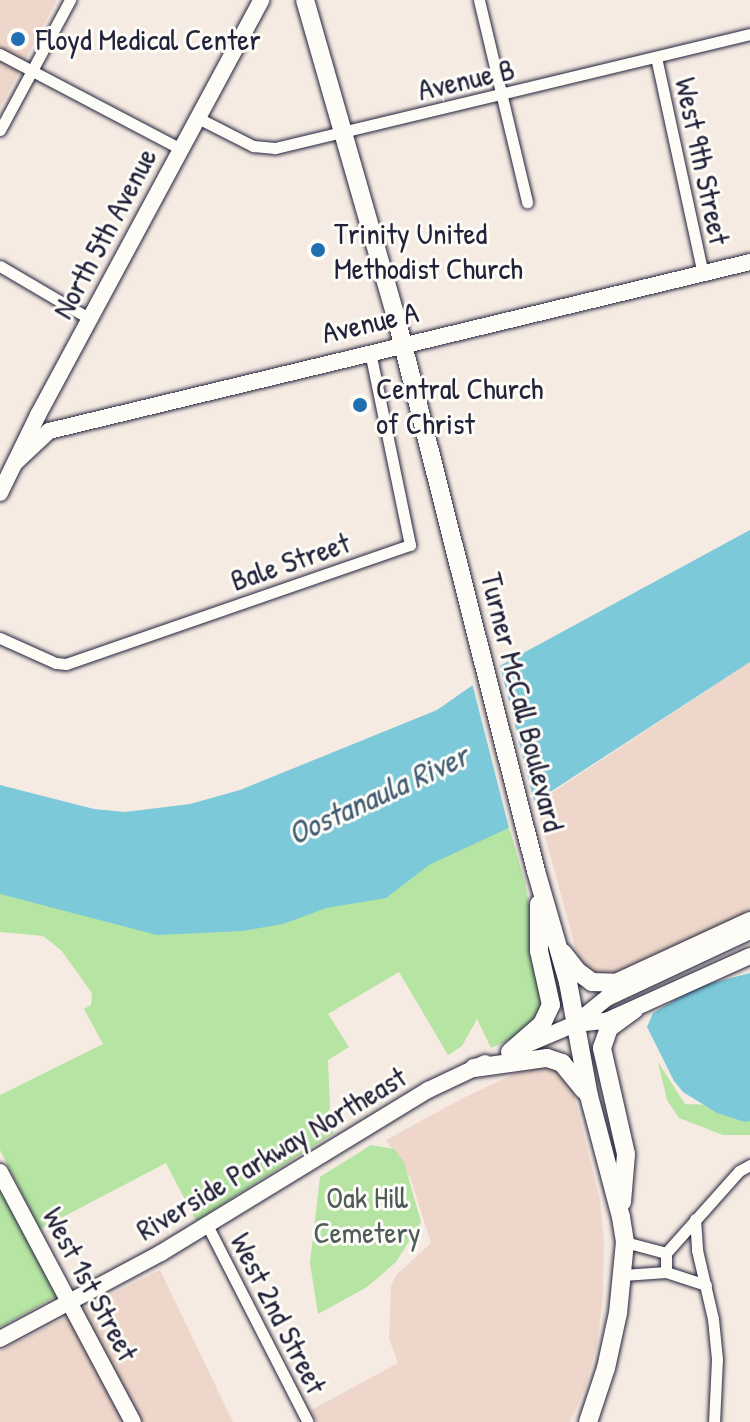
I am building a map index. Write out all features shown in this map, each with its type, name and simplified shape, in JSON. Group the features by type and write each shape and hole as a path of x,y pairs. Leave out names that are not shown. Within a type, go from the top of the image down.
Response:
{"main road":[{"name":"Turner McCall Boulevard","path":"305,0 403,343 558,945 589,1096 621,1217 625,1242 623,1275 613,1341 588,1422"},
{"path":"510,1052 542,1024 551,1005 539,951 538,874"},
{"path":"558,945 577,971 592,982 606,984 627,979 750,921"},
{"path":"621,1217 626,1154 601,1055 602,1040 609,1028 634,1010"},
{"path":"474,1068 547,1058 568,1069 589,1096"}],"street":[{"path":"0,130 70,0"},
{"name":"North 5th Avenue","path":"0,493 261,0"},
{"path":"479,0 527,202"},
{"name":"Avenue B","path":"198,118 258,148 343,132 750,34"},
{"path":"0,54 181,149"},
{"name":"West 9th Street","path":"656,57 703,274"},
{"name":"Avenue A","path":"16,462 49,431 403,343 750,262"},
{"path":"0,266 90,319"},
{"name":"Bale Street","path":"0,638 56,663 66,664 410,545 370,351"},
{"path":"0,454 16,462"},
{"name":"Riverside Parkway Northeast","path":"0,1339 207,1225 428,1090 575,1024 607,998 750,931"},
{"name":"Riverside Parkway Northeast","path":"575,1024 606,1021 750,956"},
{"path":"666,1272 666,1253 739,1171 750,1165"},
{"name":"West 1st Street","path":"0,1172 133,1422"},
{"path":"695,1219 697,1250 706,1285 717,1359 714,1422"},
{"name":"West 2nd Street","path":"207,1225 308,1422"},
{"path":"625,1242 666,1253"},
{"path":"623,1275 666,1272 706,1285"}],"shaded area":[{"name":"Floyd Medical Center","path":"0,0 57,0 0,108"},
{"path":"750,662 750,917 618,976 595,977 579,961 536,803"},
{"path":"545,1064 570,1078 600,1200 604,1240 603,1295 597,1345 585,1388 570,1422 317,1422 311,1410 398,1363 389,1339 391,1286 396,1275 431,1243 410,1177 386,1140 463,1098 531,1066"},
{"path":"160,1270 233,1422 0,1422 0,1351"}],"green space":[{"path":"493,773 525,882 546,1005 523,1034 491,1048 477,1019 462,1046 448,1055 399,972 328,1014 349,1047 328,1060 330,1109 325,1117 334,1133 196,1221 166,1163 40,1229 0,1150 0,1095 103,1044 84,1009 91,1005 92,993 61,950 43,936 0,932 0,841"},
{"path":"658,1062 685,1104 750,1106 750,1135 723,1135 679,1118 667,1100"},
{"name":"Oak Hill Cemetery","path":"371,1145 394,1149 404,1162 421,1222 396,1262 367,1287 318,1314 310,1263 320,1177"},
{"path":"0,1185 57,1296 0,1327"}],"water":[{"name":"Oostanaula River","path":"750,530 750,662 547,794 515,825 429,865 386,898 326,908 283,924 243,931 157,935 0,894 0,785 94,809 125,812 190,804 240,790 437,710 503,664"},
{"path":"750,973 750,1121 745,1122 717,1113 683,1092 674,1081 647,1027 653,1013 697,987"}],"pier":[{"path":"499,662 536,809 510,832 472,683"}],"place":[{"name":"Floyd Medical Center","path":"18,39"},
{"name":"Trinity United Methodist Church","path":"318,250"},
{"name":"Central Church of Christ","path":"360,405"}]}
